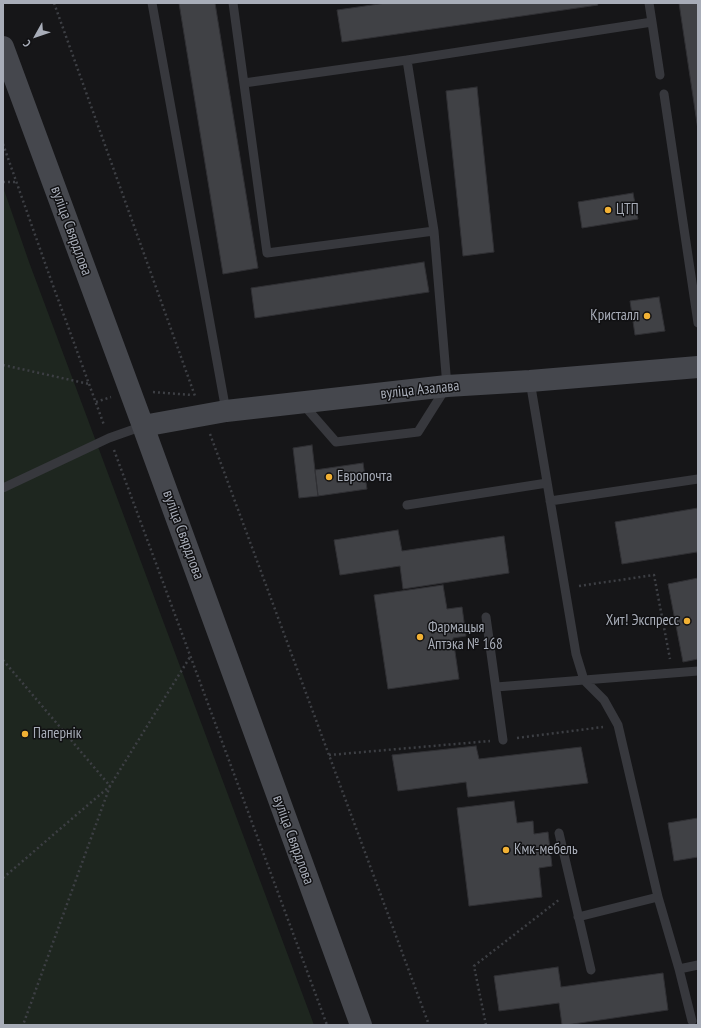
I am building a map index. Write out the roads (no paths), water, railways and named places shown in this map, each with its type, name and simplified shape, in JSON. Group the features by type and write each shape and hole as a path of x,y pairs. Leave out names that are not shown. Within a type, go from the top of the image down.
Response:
{"main road":[{"name":"вуліца Свярдлова","path":"5,57 143,426 361,1025"},
{"name":"вуліца Азалава","path":"143,426 226,411 447,386 530,381 698,367"}],"lane":[{"path":"152,3 226,411"},
{"path":"233,3 267,253 434,231"},
{"path":"649,3 660,75"},
{"path":"244,83 407,60 652,22"},
{"path":"301,402 336,442 418,432 447,386 434,231 407,60"},
{"path":"664,94 698,323"},
{"path":"530,381 576,654 584,680 604,700 618,725 658,897 679,969 692,1021"},
{"path":"3,488 109,438 143,426"},
{"path":"550,501 698,478"},
{"path":"407,505 547,483"},
{"path":"486,617 503,740"},
{"path":"496,687 698,671"},
{"path":"558,834 591,970"},
{"path":"578,918 658,897"},
{"path":"679,969 698,965"}],"place":[{"name":"ЦТП","path":"608,210"},
{"name":"Кристалл","path":"647,316"},
{"name":"Европочта","path":"329,477"},
{"name":"Хит! Экспресс","path":"687,621"},
{"name":"Фармацыя Аптэка № 168","path":"420,637"},
{"name":"Папернік","path":"25,734"},
{"name":"Кмк-мебель","path":"506,850"}]}
